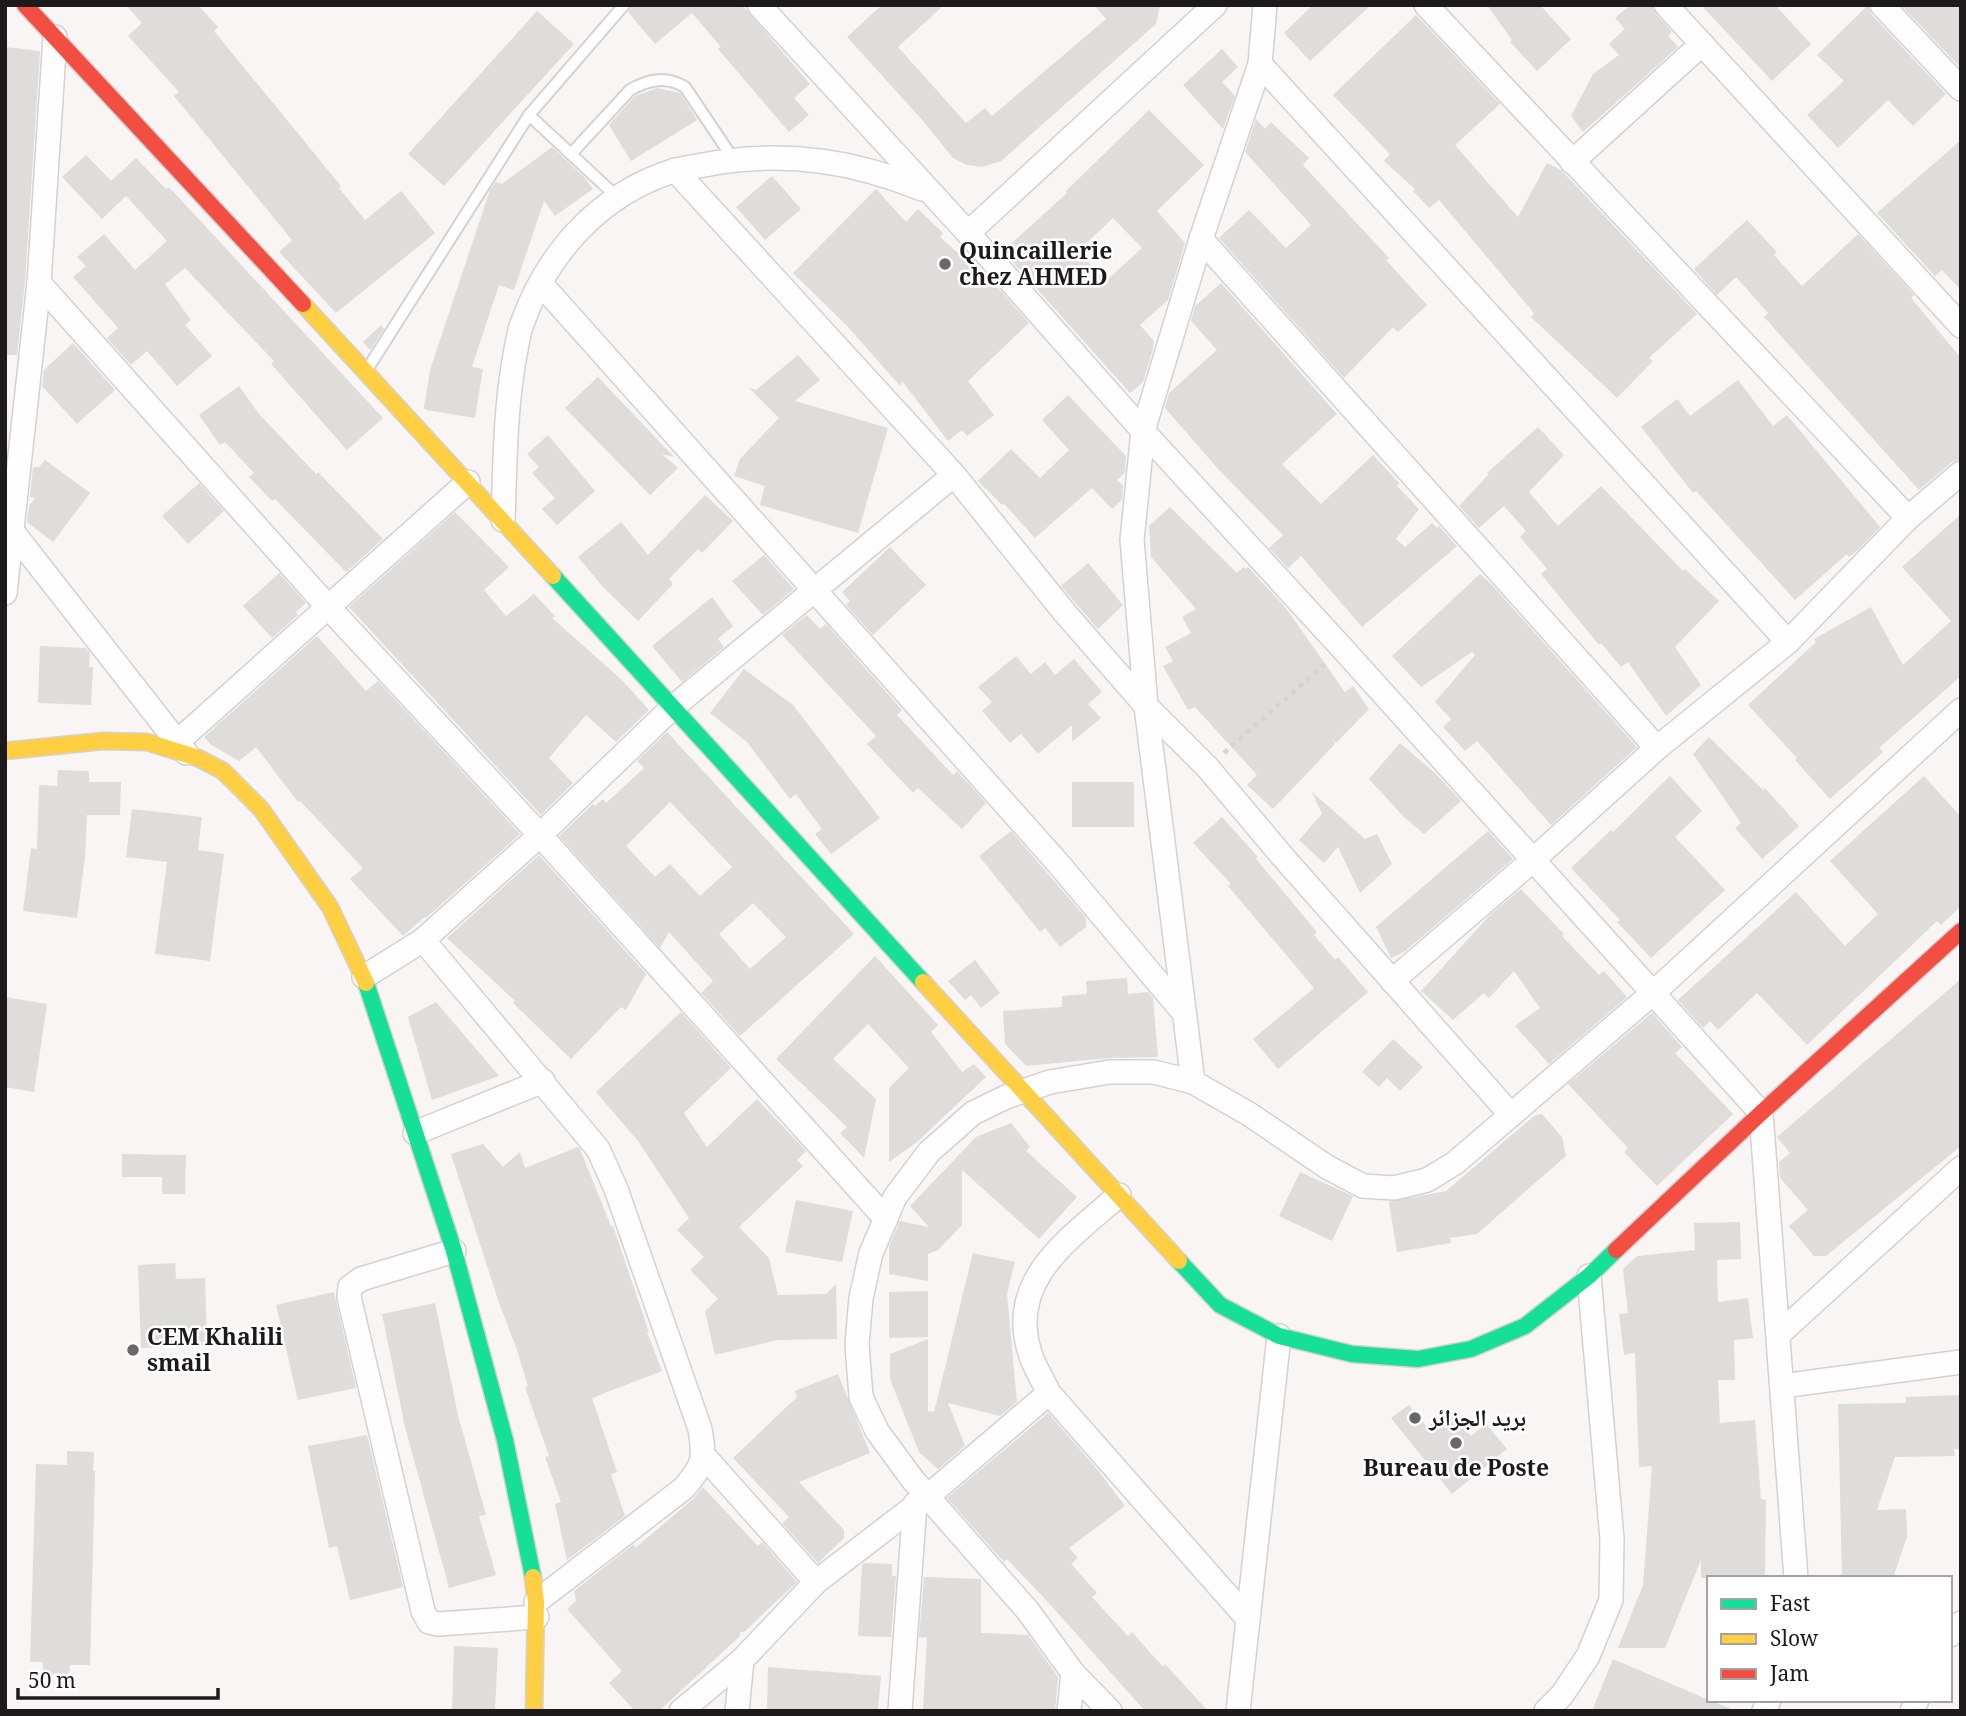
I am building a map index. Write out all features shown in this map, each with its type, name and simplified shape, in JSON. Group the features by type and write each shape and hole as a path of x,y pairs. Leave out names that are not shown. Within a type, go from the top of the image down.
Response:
{"street":[{"path":"25,5 503,520 1220,1305 1279,1336 1352,1354 1418,1359 1471,1349 1525,1326 1589,1276 1961,931"},
{"path":"760,5 1761,1114 1796,1576"},
{"path":"968,233 1189,14 1215,5"},
{"path":"1193,1082 1146,706 1132,540 1143,431 1200,239 1260,64 1265,5"},
{"path":"1426,5 1908,518"},
{"path":"1667,5 1961,326"},
{"path":"1882,5 1961,89"},
{"path":"5,593 39,283 55,37"},
{"path":"1572,162 1702,44"},
{"path":"1260,64 1788,642"},
{"path":"503,520 509,388 521,325 548,267 579,228 617,197 648,180 675,170 734,160 788,157 855,166 885,174 930,192"},
{"path":"675,170 954,475 1065,613 1146,706 1208,768 1511,1115"},
{"path":"1200,239 1657,748"},
{"path":"39,283 329,608 540,835 886,1219"},
{"path":"541,284 1057,862 1184,1013"},
{"path":"1392,981 1533,860 1657,748 1788,642 1908,518 1961,473"},
{"path":"364,976 423,940 540,835 673,708 954,475"},
{"path":"181,748 468,482"},
{"path":"12,531 181,748"},
{"path":"1110,1711 1073,1673 1028,1611 922,1500 877,1431 861,1397 857,1344 860,1298 871,1253 895,1197 929,1152 973,1114 1024,1091 1050,1082 1109,1072 1154,1072 1193,1082 1249,1114 1327,1167 1363,1186 1394,1188 1427,1180 1455,1163 1653,993 1961,710"},
{"path":"5,751 103,741 147,742 181,748 223,771 261,809 330,907 364,976 454,1251 505,1440 530,1559 536,1609 534,1711"},
{"path":"423,940 598,1149 616,1189 700,1430 704,1456 699,1469 684,1488 536,1609 438,1625 429,1622 423,1611 349,1297 351,1287 361,1279 454,1251"},
{"path":"415,1133 543,1081"},
{"path":"1778,1335 1961,1168"},
{"path":"1119,1195 1051,1257 1032,1283 1024,1316 1030,1353 1049,1393 1248,1619"},
{"path":"1546,1711 1562,1695 1588,1656 1611,1600 1611,1526 1589,1276"},
{"path":"1238,1711 1279,1336"},
{"path":"1782,1386 1961,1362"},
{"path":"681,1711 742,1660 817,1581 922,1500 1049,1393"},
{"path":"704,1456 817,1581"},
{"path":"900,1711 922,1500"},
{"path":"737,1711 742,1660"},
{"path":"1069,1711 1073,1673"}],"lane":[{"path":"365,373 529,114 624,5"},
{"path":"572,154 630,90 659,79 673,80 685,87 734,160"},
{"path":"529,114 617,197"}],"path":[{"path":"1208,768 1343,649"}],"building":[{"path":"126,5 198,5 218,27 214,31 341,186 339,188 365,220 401,191 435,233 336,313 279,252 292,240 174,96 179,92 128,36 142,23"},
{"path":"632,5 742,5 810,84 794,98 809,115 789,132 718,49 721,47 692,13 655,44 628,12"},
{"path":"882,5 944,5 898,47 966,123 985,108 992,116 1106,19 1094,5 1160,5 1156,24 1001,161 982,167 967,165 953,158 847,37"},
{"path":"1313,5 1371,5 1310,61 1284,33"},
{"path":"1487,5 1540,5 1571,39 1537,71 1510,42 1512,40"},
{"path":"1630,5 1652,5 1656,14 1672,32 1668,36 1678,47 1583,132 1571,116 1593,74 1619,55 1609,44 1625,29 1615,18"},
{"path":"1701,5 1775,5 1811,44 1772,81"},
{"path":"1868,5 1872,15 1946,94 1913,126 1888,100 1838,148 1807,115 1844,81 1817,55"},
{"path":"1901,5 1961,5 1961,68"},
{"path":"537,11 574,44 444,186 408,154"},
{"path":"1416,15 1500,104 1455,145 1518,217 1547,163 1561,170 1697,314 1649,358 1653,361 1617,398 1531,317 1534,313 1439,200 1429,208 1413,191 1415,189 1384,161 1390,154 1333,95"},
{"path":"5,47 40,51 25,282 17,355 5,355"},
{"path":"1222,49 1238,67 1222,82 1235,96 1223,129 1183,85"},
{"path":"658,88 680,93 697,120 631,161 609,125 635,96"},
{"path":"1149,110 1204,165 1157,211 1185,243 1168,300 1140,325 1154,341 1153,349 1143,382 1130,393 1003,251 1067,193 1065,192","holes":["1113,218 1142,248 1106,281 1078,251"]},
{"path":"1256,119 1265,129 1271,122 1309,158 1303,165 1389,258 1386,260 1427,305 1398,332 1393,327 1344,378 1219,238 1249,210 1286,248 1311,225 1245,152"},
{"path":"1961,140 1961,290 1942,270 1935,276 1877,213"},
{"path":"552,147 593,189 555,216 544,201 514,290 499,285 472,367 483,369 475,418 426,410 424,408 430,370 490,190 496,182 502,184"},
{"path":"86,155 111,181 136,158 166,189 169,187 383,418 347,450 271,364 274,361 185,268 165,284 191,320 185,325 212,356 177,386 147,351 131,365 107,338 118,328 73,277 86,266 77,257 104,234 135,270 167,241 126,196 102,219 62,177"},
{"path":"772,176 801,209 765,240 736,207"},
{"path":"876,189 906,222 918,209 943,233 940,237 979,272 982,270 1029,323 968,381 994,415 967,436 962,430 948,441 902,381 900,386 849,328 793,273"},
{"path":"1747,220 1777,252 1774,255 1802,286 1858,234 1914,295 1911,298 1961,358 1960,459 1952,462 1919,490 1764,317 1768,313 1736,277 1717,295 1694,269"},
{"path":"1221,283 1337,414 1282,464 1321,504 1373,455 1419,509 1396,539 1405,547 1432,523 1437,528 1439,526 1457,546 1362,627 1301,556 1288,568 1269,548 1283,535 1219,470 1165,408 1169,393 1217,350 1191,321 1195,306"},
{"path":"381,325 384,329 370,350 363,342"},
{"path":"73,343 115,390 77,424 42,386 44,370"},
{"path":"798,355 820,380 795,401 888,428 858,533 760,505 765,486 734,476 740,459 779,418 749,388 756,390"},
{"path":"598,377 674,457 662,454 678,468 650,495 565,408"},
{"path":"1738,380 1773,426 1787,415 1880,527 1859,549 1849,557 1847,554 1795,600 1696,491 1693,493 1641,427 1677,399 1690,416"},
{"path":"239,386 259,414 383,539 346,572 275,499 272,501 249,477 254,473 225,442 220,445 199,415"},
{"path":"1068,395 1126,456 1125,473 1117,480 1123,486 1122,500 1112,509 1092,488 1035,538 1004,504 978,481 1011,449 1040,478 1069,450 1042,420"},
{"path":"1538,427 1564,455 1529,492 1558,526 1601,486 1683,571 1685,569 1719,601 1675,647 1701,685 1666,716 1628,662 1621,667 1601,643 1599,645 1541,574 1547,569 1520,537 1526,531 1504,506 1479,528 1459,506 1489,474 1487,473"},
{"path":"548,435 595,491 557,525 542,509 555,498 532,473 539,467 527,454"},
{"path":"45,460 90,493 53,542 27,522 29,506 35,498 30,497 33,467 39,467"},
{"path":"199,483 224,511 188,544 162,516"},
{"path":"705,495 733,521 702,553 698,549 669,579 673,584 638,621 603,587 578,557 621,522 648,555"},
{"path":"1170,507 1237,573 1243,567 1248,567 1285,607 1345,692 1353,686 1369,709 1336,743 1332,739 1335,744 1273,809 1247,785 1257,775 1195,707 1188,710 1163,666 1173,661 1165,647 1191,633 1182,617 1196,609 1151,557 1149,526"},
{"path":"455,512 509,567 484,590 506,616 534,594 555,616 552,618 622,680 649,710 616,742 586,715 549,758 573,783 541,815 349,607"},
{"path":"1961,514 1961,676 1879,748 1883,752 1830,799 1748,705 1816,642 1814,639 1871,607 1903,665 1951,621 1902,567"},
{"path":"890,547 926,585 873,635 846,605 850,601 842,592"},
{"path":"764,555 794,589 763,615 732,581"},
{"path":"1088,563 1123,605 1098,629 1061,586"},
{"path":"279,573 306,603 296,612 298,615 272,638 243,606"},
{"path":"1480,574 1637,747 1551,825 1477,741 1465,751 1443,727 1451,719 1435,702 1475,655 1472,652 1421,687 1392,656"},
{"path":"712,597 733,626 718,639 724,647 682,682 652,646"},
{"path":"807,615 820,629 826,624 902,710 897,715 953,775 957,771 986,803 962,829 918,788 913,793 867,744 876,736 782,635"},
{"path":"317,636 366,691 378,681 520,834 403,936 350,879 363,868 300,801 298,802 256,747 239,761 210,744 204,737"},
{"path":"40,646 86,648 90,653 89,667 93,667 91,705 38,703"},
{"path":"1016,656 1031,674 1045,662 1055,675 1074,659 1102,692 1088,704 1101,718 1072,742 1072,725 1038,754 1021,734 1010,743 982,711 992,702 978,687"},
{"path":"744,669 793,705 880,818 831,854 815,834 822,829 796,794 790,799 747,742 710,713"},
{"path":"667,732 854,934 740,1036 701,993 713,981 669,932 660,948 559,836 593,804 595,806 603,799 606,803 644,768 637,761","holes":["670,802 732,867 700,896 670,864 655,877 626,846","753,903 786,937 750,969 719,934"]},
{"path":"1709,737 1763,790 1765,788 1799,826 1762,859 1735,828 1741,823 1693,754"},
{"path":"1400,743 1435,773 1461,801 1424,834 1404,817 1369,779"},
{"path":"58,770 89,771 89,782 121,782 120,815 87,815 77,918 23,911 31,848 37,849 39,785 57,786"},
{"path":"1670,776 1702,811 1675,837 1725,890 1651,958 1571,868 1611,830 1613,832"},
{"path":"1924,776 1961,817 1961,906 1941,925 1937,921 1807,1045 1757,993 1718,1030 1710,1021 1703,1028 1678,1000 1796,892 1845,946 1878,914 1830,861"},
{"path":"1072,782 1134,782 1134,827 1072,827"},
{"path":"1312,792 1365,839 1377,834 1392,864 1360,893 1338,847 1324,863 1299,840 1322,814"},
{"path":"132,809 202,817 198,850 224,854 210,961 155,954 167,862 126,857"},
{"path":"1222,817 1258,857 1256,859 1317,932 1314,935 1335,960 1338,957 1368,992 1278,1069 1253,1039 1314,988 1228,886 1231,884 1193,843"},
{"path":"1011,831 1086,918 1086,927 1060,947 1045,928 1040,932 979,856"},
{"path":"1488,831 1513,859 1404,952 1391,958 1376,927"},
{"path":"539,855 646,974 626,1010 621,1007 571,1059 513,1003 515,1001 447,938"},
{"path":"1521,889 1599,975 1604,971 1627,997 1549,1064 1515,1026 1540,1008 1514,971 1489,998 1484,993 1453,1020 1421,991 1490,915"},
{"path":"875,956 938,1025 931,1032 962,1072 974,1064 986,1077 917,1142 889,1162 889,1088 909,1068 868,1024 833,1059 876,1099 864,1158 840,1133 847,1127 776,1059"},
{"path":"975,960 1000,993 981,1008 971,995 965,1000 948,981"},
{"path":"1127,978 1128,994 1148,992 1153,998 1158,1057 1109,1058 1026,1066 1005,1044 1003,1011 1062,1007 1062,996 1087,994 1086,981"},
{"path":"1961,979 1961,1146 1826,1256 1814,1256 1789,1226 1808,1210 1780,1178 1779,1162 1790,1153 1777,1137"},
{"path":"5,997 47,1004 34,1092 5,1087"},
{"path":"436,1002 499,1076 432,1100 408,1017"},
{"path":"681,1012 731,1068 684,1113 707,1147 757,1099 806,1151 797,1160 803,1166 739,1227 769,1258 778,1295 826,1294 836,1284 837,1339 778,1340 715,1355 705,1311 718,1299 690,1270 704,1257 677,1230 689,1218 638,1141 596,1092"},
{"path":"1652,1013 1682,1047 1675,1053 1733,1114 1657,1186 1624,1152 1628,1148 1568,1084"},
{"path":"1393,1039 1423,1067 1400,1091 1387,1078 1379,1087 1362,1072"},
{"path":"1542,1114 1562,1137 1566,1156 1477,1234 1450,1238 1451,1243 1397,1252 1389,1202 1446,1191 1534,1116"},
{"path":"1011,1123 1030,1147 1026,1151 1077,1197 1039,1239 962,1170 962,1225 938,1250 928,1254 928,1281 889,1274 889,1246 900,1221 929,1227 910,1206 976,1137"},
{"path":"483,1144 503,1167 520,1152 525,1168 578,1147 580,1149 613,1226 662,1371 592,1398 617,1472 611,1474 625,1516 567,1560 555,1504 561,1502 545,1457 549,1456 525,1387 528,1386 516,1347 451,1154"},
{"path":"122,1154 186,1155 185,1194 162,1194 162,1177 122,1177"},
{"path":"1300,1172 1353,1196 1332,1241 1279,1216"},
{"path":"796,1200 853,1211 842,1262 785,1252"},
{"path":"1740,1222 1741,1259 1717,1260 1718,1302 1748,1298 1753,1338 1734,1340 1735,1380 1718,1380 1720,1423 1755,1420 1761,1499 1766,1500 1765,1576 1701,1578 1701,1560 1665,1648 1618,1648 1643,1585 1652,1466 1639,1467 1635,1353 1624,1355 1619,1314 1628,1313 1623,1269 1637,1256 1695,1250 1694,1223"},
{"path":"973,1253 1015,1262 1007,1294 1017,1402 1000,1416 948,1403 965,1446 938,1469 919,1452 890,1379 890,1354 928,1339 928,1411 934,1412"},
{"path":"175,1263 176,1279 205,1278 207,1345 141,1348 138,1265"},
{"path":"928,1291 928,1337 889,1338 889,1292"},
{"path":"334,1292 356,1388 298,1400 276,1305"},
{"path":"435,1303 458,1415 486,1515 479,1516 496,1575 449,1588 405,1427 382,1314"},
{"path":"838,1374 870,1453 799,1482 844,1530 844,1538 818,1563 782,1523 789,1517 733,1458 797,1397 795,1391"},
{"path":"1961,1395 1961,1449 1954,1449 1955,1456 1895,1457 1877,1510 1906,1509 1907,1536 1894,1576 1842,1576 1838,1404 1906,1403 1906,1397"},
{"name":"Bureau de Poste","path":"1409,1405 1427,1427 1449,1409 1471,1436 1486,1424 1507,1449 1452,1494 1391,1418"},
{"path":"1048,1413 1125,1506 1069,1548 1078,1558 1071,1564 1097,1593 1092,1597 1128,1636 1132,1632 1208,1711 1145,1711 1046,1600 1007,1559 1004,1562 947,1498"},
{"path":"367,1435 403,1587 350,1600 337,1546 329,1548 308,1446"},
{"path":"67,1451 94,1452 90,1665 70,1665 69,1675 43,1674 43,1662 30,1662 36,1464 67,1465"},
{"path":"703,1487 758,1546 762,1542 797,1582 744,1632 740,1632 740,1636 659,1711 635,1711 609,1683 622,1671 567,1609 576,1601 574,1591 634,1544 635,1548 693,1499"},
{"path":"864,1563 892,1564 892,1576 896,1576 891,1637 858,1636"},
{"path":"924,1577 981,1579 981,1633 1028,1635 1058,1677 1055,1711 923,1711 927,1638 919,1637"},
{"path":"454,1646 498,1648 495,1711 452,1711"},
{"path":"1613,1659 1707,1699 1707,1702 1736,1711 1592,1711"},
{"path":"768,1667 881,1676 878,1711 767,1711"}],"traffic: fast":[{"path":"553,576 923,982"},
{"path":"366,983 454,1251 505,1440 533,1577"},
{"path":"1179,1261 1220,1305 1279,1336 1352,1354 1418,1359 1471,1349 1525,1326 1589,1276 1616,1250"}],"traffic: slow":[{"path":"303,304 553,576"},
{"path":"5,751 103,741 147,742 198,758 223,771 261,809 330,907 366,983"},
{"path":"923,982 1179,1261"},
{"path":"533,1577 536,1602 534,1711"}],"traffic: jam":[{"path":"25,5 303,304"},
{"path":"1616,1250 1761,1113 1961,931"}],"place":[{"name":"Quincaillerie chez AHMED","path":"945,264"},
{"name":"CEM Khalili smail","path":"133,1350"},
{"name":"بريد الجزائر","path":"1415,1418"},
{"name":"Bureau de Poste","path":"1456,1443"}]}
